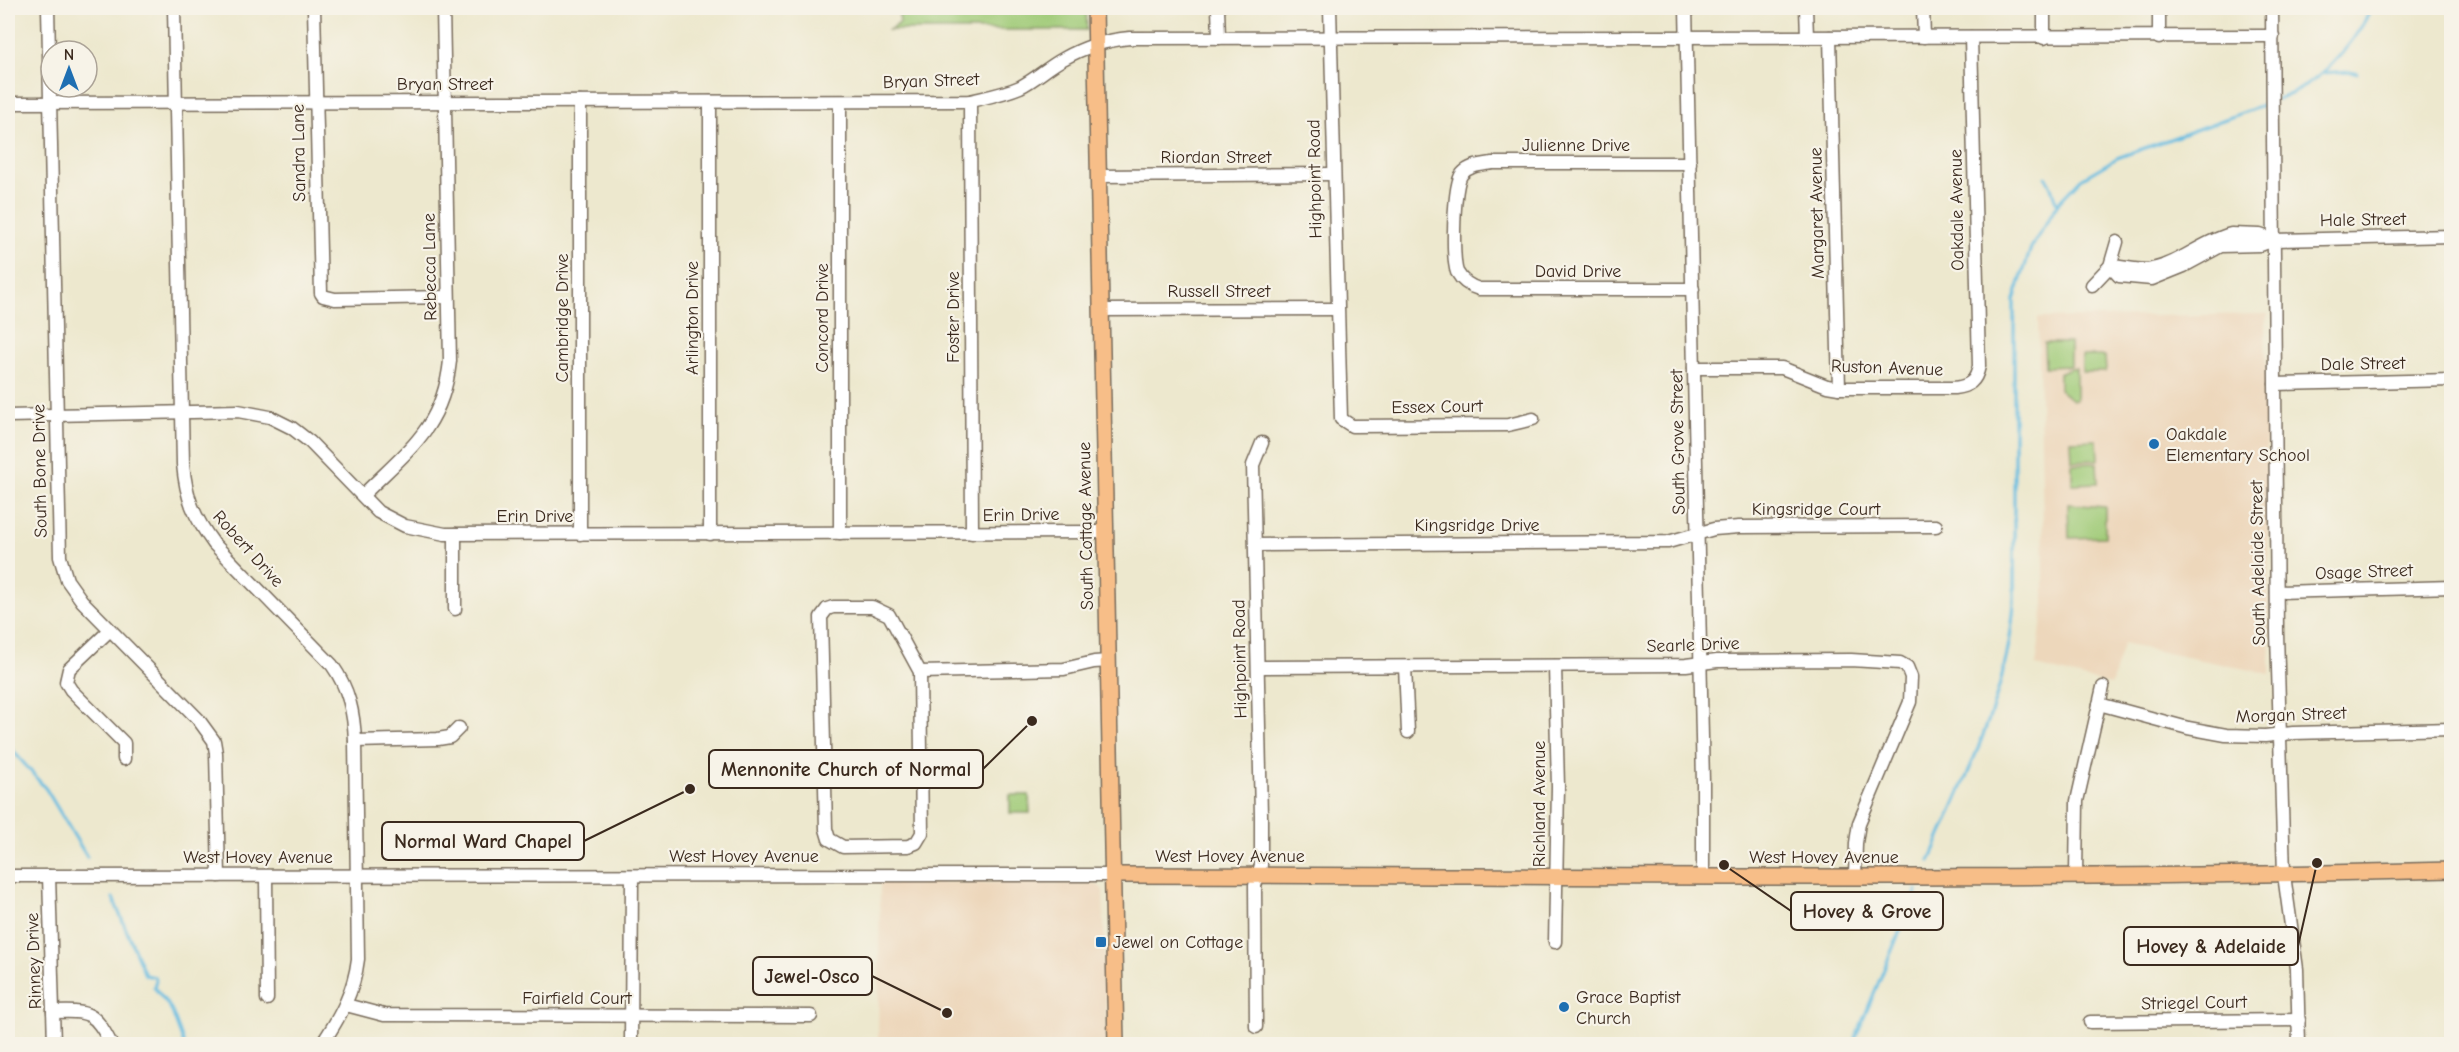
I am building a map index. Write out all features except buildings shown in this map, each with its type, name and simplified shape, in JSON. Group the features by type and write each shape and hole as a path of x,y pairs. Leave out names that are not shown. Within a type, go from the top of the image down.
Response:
{"main road":[{"name":"South Cottage Avenue","path":"1095,8 1116,1044"},
{"name":"West Hovey Avenue","path":"1113,875 1557,878 2076,876 2451,870"}],"street":[{"name":"South Bone Drive","path":"48,8 59,544 63,569 73,590 198,719 213,741 216,753 219,876"},
{"name":"Robert Drive","path":"174,8 182,412 184,479 187,494 199,523 214,543 332,665 349,696 355,741 358,959 346,1005 322,1044"},
{"name":"Sandra Lane","path":"314,8 319,284 323,296 335,299 448,297"},
{"name":"Rebecca Lane","path":"363,495 431,424 448,384 450,361 443,8"},
{"path":"1218,8 1219,38"},
{"name":"Highpoint Road","path":"1330,8 1336,309 1339,412 1342,421"},
{"name":"South Grove Street","path":"1686,8 1701,663 1703,876"},
{"path":"1806,8 1807,37"},
{"path":"1923,8 1924,37"},
{"path":"2044,8 2044,38"},
{"path":"2159,8 2159,38"},
{"name":"South Adelaide Street","path":"2272,8 2280,734 2284,874 2297,969 2299,1044"},
{"name":"Bryan Street","path":"8,103 970,100 993,96 1017,88 1064,58 1095,45 1111,39 1130,38 2159,38 2273,36"},
{"name":"Margaret Avenue","path":"1830,37 1839,388"},
{"name":"Oakdale Avenue","path":"1971,37 1979,366 1973,381"},
{"name":"Foster Drive","path":"970,100 972,533"},
{"name":"Cambridge Drive","path":"580,102 580,534"},
{"name":"Arlington Drive","path":"710,102 710,534"},
{"name":"Concord Drive","path":"840,102 840,533"},
{"name":"Julienne Drive","path":"1465,282 1456,270 1455,191 1457,181 1473,166 1492,163 1690,163"},
{"name":"Riordan Street","path":"1099,176 1333,174"},
{"name":"Hale Street","path":"2110,266 2119,276 2152,279 2167,268 2198,253 2221,246 2260,245 2274,240 2451,237"},
{"path":"2092,285 2110,266 2118,242"},
{"name":"David Drive","path":"1465,282 1479,289 1693,289"},
{"name":"Russell Street","path":"1101,309 1336,309"},
{"name":"Ruston Avenue","path":"1694,368 1782,368 1827,386 1839,388 1953,388 1965,387 1973,381"},
{"name":"Dale Street","path":"2275,384 2451,380"},
{"name":"Erin Drive","path":"8,416 238,411 257,414 283,422 310,442 378,512 405,526 424,531 455,534 1106,532"},
{"name":"Essex Court","path":"1342,421 1352,426 1508,425 1533,419"},
{"name":"Highpoint Road","path":"1256,1027 1255,886 1261,865 1261,815 1253,465 1263,443"},
{"name":"Kingsridge Court","path":"1698,534 1714,529 1739,527 1936,526"},
{"path":"455,534 455,609"},
{"name":"Kingsridge Drive","path":"1256,545 1668,542 1698,534"},
{"name":"Osage Street","path":"2277,592 2451,587"},
{"path":"833,607 872,607 882,610 893,621 920,672 922,804 920,838 908,846 843,847 835,844 829,839 826,829 821,617 833,607"},
{"path":"110,630 69,669 66,682 71,690 124,744 124,759"},
{"path":"920,672 1064,669 1109,661"},
{"name":"Searle Drive","path":"1259,668 1892,661 1907,668 1912,686 1910,702 1859,823 1855,876"},
{"name":"Richland Avenue","path":"1555,666 1558,787 1555,942"},
{"path":"1405,667 1407,732"},
{"path":"2076,876 2077,801 2103,687"},
{"name":"Morgan Street","path":"2099,704 2188,728 2217,733 2265,736 2451,729"},
{"path":"355,741 438,739 450,737 459,728"},
{"name":"West Hovey Avenue","path":"8,876 1113,875"},
{"name":"Rinney Drive","path":"49,876 54,1044"},
{"path":"266,876 267,999"},
{"path":"631,1044 632,876"},
{"name":"Fairfield Court","path":"346,1005 384,1015 811,1016"},
{"path":"53,1012 89,1013 101,1024 111,1044"},
{"name":"Striegel Court","path":"2090,1022 2299,1020"}],"shaded area":[{"name":"Oakdale Elementary School","path":"2268,314 2265,324 2270,674 2123,644 2111,685 2036,666 2044,604 2038,318"},
{"path":"880,882 1096,883 1103,890 1107,1044 878,1044"}],"green space":[{"path":"898,8 1086,8 1087,30 889,30 900,23"},
{"path":"2044,343 2070,343 2070,366 2045,367"},
{"path":"2082,356 2105,356 2106,372 2082,372"},
{"path":"2076,368 2076,400 2072,400 2059,389 2059,373"},
{"path":"2097,440 2098,460 2072,461 2071,441"},
{"path":"2097,463 2098,483 2072,484 2072,464"},
{"path":"2068,504 2105,507 2105,537 2069,538"},
{"path":"1010,795 1029,795 1030,813 1010,813"}],"waterway":[{"path":"2277,100 2307,84 2333,63 2364,23 2372,8"},
{"path":"2322,73 2350,71 2358,73"},
{"path":"1930,861 1983,735 1994,703 2010,637 2014,602 2014,300 2031,248 2059,202 2081,179 2117,158 2270,103"},
{"path":"2045,177 2058,204"},
{"path":"8,745 46,789 87,857"},
{"path":"1853,1044 1917,890"},
{"path":"113,898 145,975 155,977 154,987 171,1009 184,1044"}],"place":[{"name":"Oakdale Elementary School","path":"2154,444"},
{"name":"Mennonite Church of Normal","path":"1032,721"},
{"name":"Normal Ward Chapel","path":"690,789"},
{"name":"Hovey & Adelaide","path":"2317,863"},
{"name":"Hovey & Grove","path":"1724,865"},
{"name":"Jewel on Cottage","path":"1101,942"},
{"name":"Grace Baptist Church","path":"1564,1007"},
{"name":"Jewel-Osco","path":"947,1013"}]}
